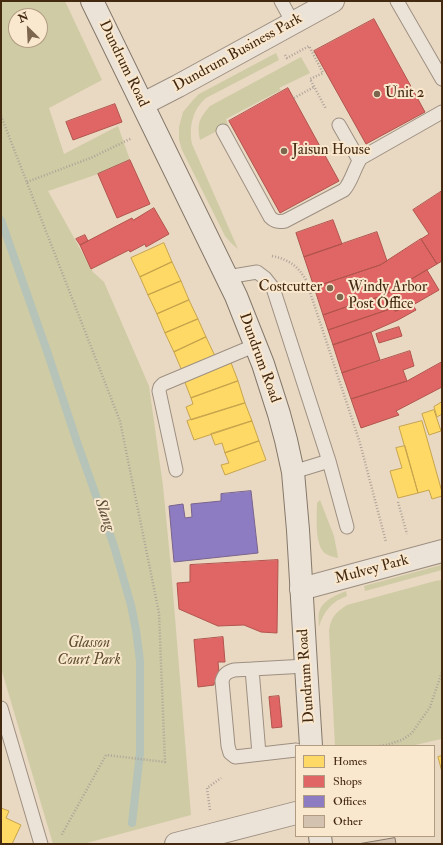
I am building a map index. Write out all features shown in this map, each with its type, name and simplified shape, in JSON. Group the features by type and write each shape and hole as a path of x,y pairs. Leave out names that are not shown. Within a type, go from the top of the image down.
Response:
{"main road":[{"name":"Dundrum Road","path":"92,1 236,296 256,345 283,427 293,472 311,745"},
{"name":"Dundrum Business Park","path":"142,104 178,86 333,1"},
{"name":"Mulvey Park","path":"301,590 442,551"},
{"path":"176,844 295,813"}],"lane":[{"path":"281,1 293,23"},
{"path":"397,1 442,80"},
{"path":"223,131 270,217 273,221 279,222 285,221 344,190 348,185 360,158 442,112"},
{"path":"339,124 359,160"},
{"path":"227,277 257,272 265,278 273,288 329,461 347,528"},
{"path":"176,470 159,392 160,388 163,384 256,345"},
{"path":"293,472 329,461"},
{"path":"295,750 235,757 230,753 228,746 222,681 228,672 234,670 306,666"},
{"path":"252,669 259,754"},
{"path":"1,708 41,844"}],"path":[{"path":"274,33 287,58 309,46 323,72 310,79 334,125 339,124"},
{"path":"294,98 314,87"},
{"path":"1,116 120,421 159,613 165,762 106,755 60,838"},
{"path":"27,182 93,157 137,136"},
{"path":"265,255 280,258 294,265 306,280 360,443 387,546"},
{"path":"398,502 409,541"},
{"path":"386,745 402,740 412,733 430,707 442,672"},
{"path":"212,835 207,788 221,778"}],"green space":[{"name":"Glasson Court Park","path":"1,1 65,1 102,80 49,108 64,154 118,126 130,160 98,174 48,191 93,272 104,282 149,386 163,486 191,815 83,844 53,844 1,668"},
{"path":"276,53 279,60 206,98 197,108 191,125 192,144 238,249 225,236 182,150 179,140 179,127 183,112 199,94"},
{"path":"301,57 310,73 279,88 281,90 226,119 228,125 200,140 199,125 203,114 210,106"},
{"path":"320,500 334,536 338,558 326,554 322,550 318,538 317,503"},
{"path":"441,565 442,570 365,591 364,586"},
{"path":"442,580 441,739 415,745 335,745 329,631 334,616 339,610 347,605"},
{"path":"346,591 347,596 337,601 329,608 319,627 319,613 323,605 330,599"}],"building: Homes":[{"path":"164,243 172,262 140,277 131,258"},
{"path":"172,262 181,281 148,295 140,277"},
{"path":"181,281 189,300 157,314 148,295"},
{"path":"189,300 198,319 165,333 157,314"},
{"path":"198,319 206,337 174,352 165,333"},
{"path":"206,337 215,356 182,371 174,352"},
{"path":"230,360 238,381 191,398 184,380"},
{"path":"238,381 245,403 191,420 186,407 193,404 191,398"},
{"path":"442,402 442,414 437,417 434,407"},
{"path":"245,403 252,421 194,440 187,421"},
{"path":"434,410 441,431 429,435 422,414"},
{"path":"252,421 259,441 225,453 222,443 215,445 211,434"},
{"path":"422,421 442,492 442,496 432,499 429,490 418,493 399,427"},
{"path":"259,441 266,460 225,475 221,465 229,463 225,453"},
{"path":"405,446 418,493 398,498 390,471 402,468 396,448"},
{"path":"442,756 442,772 438,757"},
{"path":"1,808 9,811 6,818 21,825 12,844 1,844"}],"building: Shops":[{"name":"Unit 2","path":"374,19 425,112 366,144 314,51"},
{"name":"Jaisun House","path":"288,88 339,181 280,213 229,121"},
{"path":"115,104 122,122 73,140 66,122"},
{"path":"130,160 150,204 117,218 98,174"},
{"path":"442,191 442,261 437,264 421,239 429,234 413,210"},
{"path":"154,208 169,234 146,247 145,244 130,252 129,250 91,269 80,245 132,218 133,220"},
{"path":"333,220 342,244 304,257 296,233"},
{"path":"377,232 387,261 380,265 314,287 304,257"},
{"path":"85,235 88,241 80,245 76,239"},
{"path":"421,239 437,264 383,296 360,302 323,315 314,287 380,265"},
{"path":"427,270 439,290 413,305 395,311 393,308 328,330 323,315 360,302 383,296"},
{"path":"413,305 416,310 398,320 371,332 333,345 328,330 393,308 395,311"},
{"path":"399,327 402,336 379,343 376,334"},
{"path":"371,332 380,360 342,373 333,345"},
{"path":"410,351 414,366 403,370 407,381 351,399 342,373"},
{"path":"442,362 442,387 396,411 399,415 361,428 351,399 407,381"},
{"path":"278,560 277,633 261,632 244,625 218,626 179,609 177,583 190,582 190,565"},
{"path":"223,637 225,662 218,662 220,682 214,683 214,685 198,687 194,640"},
{"path":"279,696 282,727 272,728 269,697"}],"building: Offices":[{"path":"251,491 258,553 174,562 169,506 183,504 185,518 192,517 191,504 221,501 221,494"}],"building: Other":[{"path":"395,838 396,844 358,844"}],"waterway":[{"name":"Slang","path":"1,220 114,546 131,605 140,661 140,753 132,823"}],"place":[{"name":"Unit 2","path":"377,94"},
{"name":"Jaisun House","path":"284,151"},
{"name":"Costcutter","path":"330,288"},
{"name":"Windy Arbor Post Office","path":"340,297"}]}
